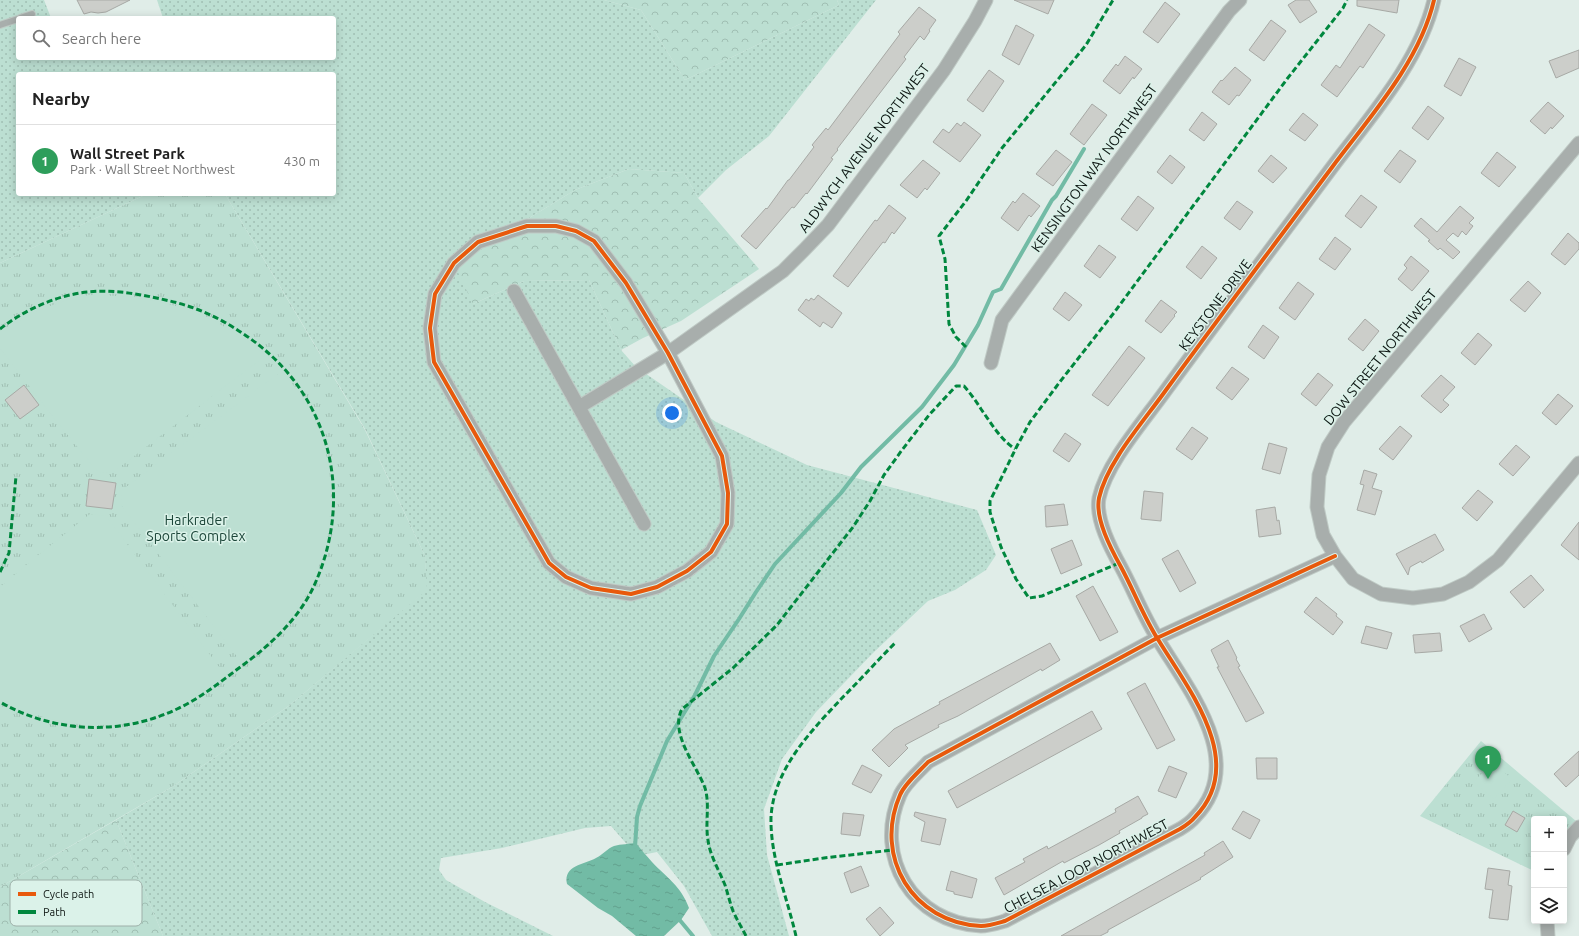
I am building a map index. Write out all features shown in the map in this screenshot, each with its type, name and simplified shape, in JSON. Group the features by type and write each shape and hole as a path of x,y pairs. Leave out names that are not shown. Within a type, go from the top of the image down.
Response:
{"street":[{"name":"ALDWYCH AVENUE NORTHWEST","path":"578,407 668,353 783,271 806,249 828,225 944,70 975,21 986,0"},
{"name":"KENSINGTON WAY NORTHWEST","path":"991,363 1002,320 1229,11 1240,0"},
{"name":"KEYSTONE DRIVE","path":"1157,638 1114,554 1100,522 1099,500 1111,465 1386,94 1417,48 1434,0"},
{"name":"DOW STREET NORTHWEST","path":"1579,143 1344,422 1328,446 1319,475 1317,507 1323,535 1334,556 1353,579 1381,594 1413,598 1443,594 1469,582 1498,560 1579,464"},
{"path":"527,226 556,226 576,231 594,241 626,283 668,353 722,456 728,493 727,524 711,552 687,572 657,587 631,594 591,588 566,577 549,563 434,362 430,328 435,294 454,263 478,242 527,226"},
{"path":"514,291 644,524"},
{"path":"1157,638 1334,556"},
{"name":"CHELSEA LOOP NORTHWEST","path":"1157,638 1199,705 1210,731 1216,754 1216,777 1208,799 1195,817 1180,829 1005,921 983,926 963,924 946,919 931,911 917,899 906,884 896,866 893,850 892,829 894,812 901,793 911,780 928,762 1157,638"},
{"path":"1567,843 1579,827"},
{"path":"1547,924 1548,936"}],"lane":[{"path":"26,16 32,14"},
{"path":"0,24 16,19"}],"green space":[{"path":"0,0 44,0 50,16 16,16 16,60 336,60 336,16 162,16 157,0 604,0 641,10 685,80 839,5 837,0 876,0 769,136 726,170 698,198 684,173 629,169 575,190 500,236 473,304 524,281 589,280 621,350 636,367 716,422 807,465 977,510 996,555 986,570 955,590 928,601 873,653 816,712 782,759 764,809 767,855 789,936 712,936 684,886 657,852 637,856 611,826 585,828 502,848 441,858 439,870 446,880 485,902 553,936 163,936 142,884 142,880 140,880 116,820 172,787 290,705 426,590 425,556 365,429 226,196 336,196 336,72 16,72 16,196 143,196 0,263"},
{"path":"604,0 837,0 839,5 685,80 641,10"},
{"path":"629,169 684,173 698,198 759,269 681,321 643,338 621,350 589,280 524,281 473,304 456,268 500,236 575,190"},
{"name":"Harkrader Sports Complex","path":"143,196 226,196 365,430 425,556 427,590 290,705 172,787 0,887 0,263"},
{"path":"88,295 138,298 183,308 204,316 224,327 266,355 112,473 98,472 53,417 0,348 0,335 21,320 42,309 64,301"},
{"path":"282,371 306,404 313,416 322,439 328,464 331,489 330,515 326,541 319,566 309,589 296,610 278,631 242,663 121,505 122,490"},
{"path":"90,514 106,516 225,675 190,700 177,707 155,716 133,722 110,725 87,725 65,722 42,717 0,699 0,587"},
{"path":"1481,741 1576,821 1567,833 1567,816 1531,816 1531,870 1420,816"},
{"path":"1492,762 1512,779 1494,799 1474,782"},
{"path":"116,820 140,880 12,880"},
{"path":"10,881 10,926 142,926 142,884 163,936 0,936 0,887"}],"water":[{"path":"636,843 652,862 678,888 686,900 689,908 681,920 664,936 636,936 612,916 598,908 567,884 568,873 576,866 596,858 614,846"}],"building":[{"path":"77,0 130,0 106,12 91,12 84,14"},
{"path":"1014,0 1054,0 1048,14"},
{"path":"1296,0 1309,0 1317,12 1300,23 1288,5"},
{"path":"1357,0 1399,0 1397,13 1357,6"},
{"path":"1165,2 1180,14 1158,43 1143,32"},
{"path":"919,7 936,20 924,40 920,36 904,57 906,59 837,149 838,150 831,158 833,159 807,194 806,193 794,208 792,207 756,249 741,236 766,208 767,209 814,147 812,145 826,128 828,130 900,34 898,32"},
{"path":"1271,20 1286,31 1264,61 1249,50"},
{"path":"1369,24 1385,35 1363,68 1360,66 1337,97 1321,85 1336,65 1340,68"},
{"path":"1016,25 1034,35 1019,65 1002,55"},
{"path":"1579,50 1579,68 1556,78 1549,61"},
{"path":"1125,56 1142,69 1134,79 1133,77 1120,94 1103,81 1116,64 1118,66"},
{"path":"1459,58 1476,67 1461,96 1444,86"},
{"path":"1235,67 1251,80 1239,96 1237,95 1229,105 1212,92 1221,80 1222,81"},
{"path":"989,70 1004,81 983,112 967,100"},
{"path":"1548,102 1564,116 1545,134 1530,121"},
{"path":"1092,104 1107,115 1084,145 1070,134"},
{"path":"1428,106 1444,118 1428,140 1412,128"},
{"path":"1202,112 1217,124 1204,141 1189,130"},
{"path":"1303,113 1318,125 1305,141 1289,130"},
{"path":"964,122 981,135 960,162 933,142 943,129 949,133 957,123 961,126"},
{"path":"1056,150 1072,162 1053,186 1036,174"},
{"path":"1400,150 1416,161 1400,183 1384,171"},
{"path":"1497,152 1516,167 1499,187 1481,173"},
{"path":"1170,155 1185,167 1172,184 1157,172"},
{"path":"1271,155 1287,168 1273,183 1258,171"},
{"path":"923,160 940,173 927,190 925,188 917,198 900,185"},
{"path":"1023,193 1040,206 1031,217 1029,215 1018,231 1001,218 1013,201 1015,203"},
{"path":"1361,195 1377,207 1361,228 1345,216"},
{"path":"1138,196 1154,208 1137,231 1121,219"},
{"path":"1237,201 1253,212 1240,230 1224,218"},
{"path":"889,205 906,218 894,234 892,232 885,243 883,242 848,287 833,276 875,220 877,221"},
{"path":"1460,206 1474,218 1469,223 1473,226 1466,235 1462,231 1458,237 1453,233 1446,240 1460,252 1453,259 1440,248 1438,250 1428,241 1430,240 1414,226 1421,218 1437,232"},
{"path":"1568,233 1579,243 1579,249 1565,265 1551,254"},
{"path":"1335,237 1351,249 1335,270 1319,259"},
{"path":"1099,245 1116,257 1100,278 1084,266"},
{"path":"1202,246 1217,258 1201,279 1186,267"},
{"path":"1411,256 1429,271 1412,291 1398,279 1407,268 1404,265"},
{"path":"1528,281 1541,293 1525,312 1510,300"},
{"path":"1298,282 1314,294 1295,320 1279,308"},
{"path":"1065,292 1082,305 1069,321 1053,309"},
{"path":"818,295 842,313 832,328 823,322 820,327 798,310 806,299 809,301 811,298 814,300"},
{"path":"1161,300 1177,312 1161,333 1145,321"},
{"path":"1365,319 1379,331 1363,351 1348,339"},
{"path":"1263,325 1279,337 1264,359 1248,347"},
{"path":"1478,333 1492,345 1475,365 1461,353"},
{"path":"1129,346 1145,358 1108,406 1092,395"},
{"path":"1232,367 1249,379 1232,400 1216,388"},
{"path":"1318,373 1333,385 1316,406 1301,394"},
{"path":"1441,375 1455,387 1443,400 1449,405 1441,413 1421,396"},
{"path":"24,385 39,405 20,419 5,400"},
{"path":"1558,394 1573,406 1556,425 1542,413"},
{"path":"1400,426 1412,436 1393,460 1379,449"},
{"path":"1192,427 1208,438 1192,460 1176,449"},
{"path":"1065,433 1081,444 1069,462 1053,451"},
{"path":"1269,443 1287,448 1280,474 1262,469"},
{"path":"1516,445 1530,457 1513,476 1499,464"},
{"path":"1364,470 1377,474 1372,488 1382,491 1375,515 1357,510 1364,485 1360,484"},
{"path":"89,479 116,483 112,509 86,506"},
{"path":"1478,490 1493,502 1477,521 1462,508"},
{"path":"1144,491 1163,493 1161,521 1141,519"},
{"path":"1064,504 1068,525 1046,527 1045,506"},
{"path":"1275,507 1281,534 1259,537 1256,510"},
{"path":"1579,522 1579,560 1561,545"},
{"path":"1435,534 1444,550 1422,563 1421,561 1410,567 1408,575 1396,554"},
{"path":"1072,540 1082,565 1061,574 1051,549"},
{"path":"1178,550 1196,583 1180,592 1162,559"},
{"path":"1531,575 1544,590 1524,608 1510,592"},
{"path":"1093,586 1118,632 1100,641 1076,596"},
{"path":"1316,597 1337,614 1336,616 1343,622 1333,635 1304,612"},
{"path":"1484,614 1492,629 1469,642 1460,626"},
{"path":"1366,626 1392,633 1387,649 1361,643"},
{"path":"1440,633 1442,651 1415,653 1413,635"},
{"path":"1228,640 1240,666 1238,667 1264,713 1246,722 1217,667 1219,667 1211,650"},
{"path":"1050,643 1060,660 1042,671 1041,669 958,716 938,725 939,727 905,745 908,748 889,767 872,750 894,729 940,704 939,702"},
{"path":"1145,683 1175,740 1157,749 1127,693"},
{"path":"1092,711 1102,729 957,808 948,791"},
{"path":"1579,751 1579,775 1566,787 1554,774"},
{"path":"1256,758 1277,758 1277,779 1257,779"},
{"path":"862,765 882,775 871,793 852,784"},
{"path":"1169,766 1187,773 1176,798 1158,791"},
{"path":"1138,796 1148,814 1099,845 1064,863 1063,861 1004,895 995,878 1025,862 1023,859 1047,846 1048,849 1116,812 1115,809"},
{"path":"1243,811 1260,820 1250,839 1232,829"},
{"path":"1513,811 1525,818 1517,832 1505,825"},
{"path":"915,812 946,819 940,845 921,841 925,822 914,816"},
{"path":"843,813 864,815 860,836 841,834"},
{"path":"1223,841 1233,857 1200,878 1201,879 1108,930 1108,932 1100,936 1061,936 1205,855 1204,853"},
{"path":"861,866 869,886 851,893 844,873"},
{"path":"1488,868 1510,871 1508,885 1512,886 1508,920 1489,918 1493,890 1485,889"},
{"path":"951,871 977,879 972,898 954,894 954,892 946,890"},
{"path":"880,907 894,923 880,936 866,919"}],"waterway":[{"path":"635,847 637,817 640,806 667,741 695,695 714,656 775,564 841,493 861,467 922,407 954,365 978,325 993,292 1001,289 1052,200 1056,196 1084,149"},
{"path":"678,918 693,936"}],"marked path":[{"path":"966,347 956,337 949,324 945,259 939,236 966,201 1002,148 1086,45 1113,0"},
{"path":"1119,563 1042,596 1029,598 1016,579 1001,547 990,512 990,501 1030,422 1113,314 1287,79 1343,8 1347,0"},
{"path":"0,329 9,322 41,304 65,296 98,291 140,295 180,303 208,314 242,333 272,356 296,383 314,414 327,446 333,481 333,516 326,552 313,588 306,600 290,622 271,642 250,660 201,696 177,709 155,718 133,724 110,727 65,725 42,720 0,702"},
{"path":"746,936 733,911 725,885 709,846 705,788 681,739 679,718 682,709 733,668 777,625 853,527 870,501 884,475 902,450 929,415 956,386 964,386 996,430 1015,449"},
{"path":"0,572 9,553 16,476"},
{"path":"796,936 776,862 771,832 771,817 779,782 796,751 807,737 896,642"},
{"path":"777,865 893,850"}],"cycle path":[{"path":"1335,556 1157,638 928,762 902,791 893,818 892,841 896,863 905,883 918,900 936,913 957,922 981,926 1005,921 1180,829 1193,819 1210,796 1216,774 1215,751 1208,727 1198,704 1159,641 1154,632 1149,623 1109,543 1099,515 1099,498 1103,484 1127,442 1392,88 1418,45 1434,0"},
{"path":"527,226 556,226 576,231 594,241 626,283 668,353 722,456 728,493 727,524 711,552 687,571 657,587 631,594 591,588 566,577 549,563 434,362 430,328 435,294 454,263 478,242 527,226"}],"place":[{"name":"Wall Street Park","path":"1488,779"}]}
